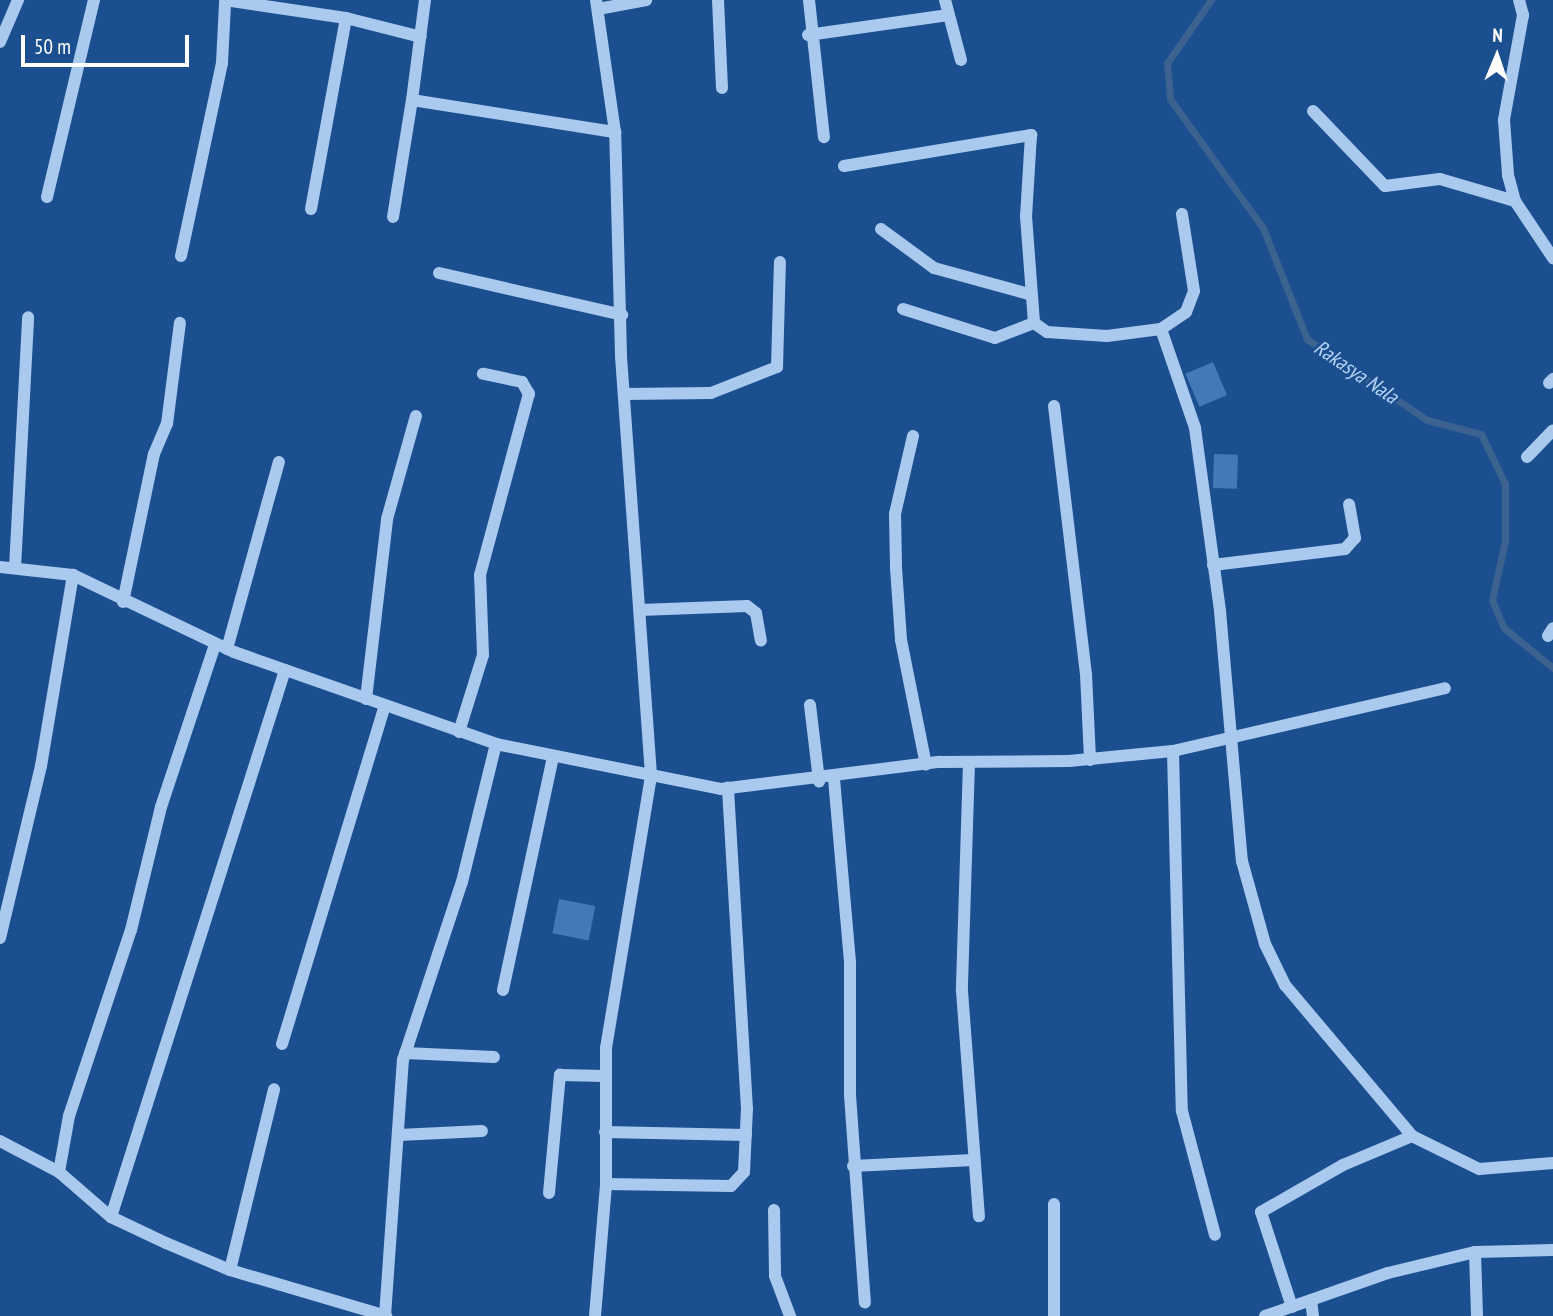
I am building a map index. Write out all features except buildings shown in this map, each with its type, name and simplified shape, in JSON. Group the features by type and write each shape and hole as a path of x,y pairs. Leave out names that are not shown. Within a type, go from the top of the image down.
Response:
{"street":[{"path":"0,42 18,0"},
{"path":"47,197 94,0"},
{"path":"393,217 425,0"},
{"path":"595,1316 607,1184 605,1076 651,775 625,394 615,132 597,5 646,0"},
{"path":"718,0 722,88"},
{"path":"809,0 808,35 824,137"},
{"path":"945,0 961,60"},
{"path":"1519,0 1523,15 1504,120 1515,201 1553,258"},
{"path":"181,256 222,63 225,1 346,18 421,37"},
{"path":"808,35 949,15"},
{"path":"311,209 346,18"},
{"path":"412,100 615,132"},
{"path":"1313,111 1385,186 1440,179 1515,201"},
{"path":"844,166 1031,135 1029,294 1034,323 1047,332 1107,336 1161,329 1186,312 1194,291 1182,214"},
{"path":"881,229 934,268 1029,294"},
{"path":"625,394 711,393 777,367 780,262"},
{"path":"439,273 622,315"},
{"path":"903,309 995,338 1034,323"},
{"path":"15,568 28,317"},
{"path":"123,602 154,454 167,424 180,323"},
{"path":"1161,329 1195,428 1213,565 1242,861 1265,944 1310,1021 1412,1136 1479,1169 1553,1163"},
{"path":"459,732 482,655 480,575 529,394 522,382 483,374"},
{"path":"1054,406 1086,674 1090,760"},
{"path":"366,699 387,519 416,416"},
{"path":"1527,457 1553,430"},
{"path":"913,436 895,514 896,568 901,640 926,765"},
{"path":"59,1172 69,1116 279,462"},
{"path":"1213,565 1345,549 1354,538 1349,505"},
{"path":"0,567 73,575 123,602 221,647 496,744 728,789 834,779 926,765 1090,760 1173,751 1445,688"},
{"path":"0,939 41,766 73,575"},
{"path":"639,610 747,606 757,613 761,641"},
{"path":"111,1217 285,670"},
{"path":"810,705 819,780"},
{"path":"282,1044 386,706"},
{"path":"0,1142 59,1172 111,1217 230,1270 385,1316 405,1053 462,881 496,744"},
{"path":"1173,751 1182,1111 1215,1235"},
{"path":"503,990 552,756"},
{"path":"968,762 961,920 979,1216"},
{"path":"834,779 850,963 853,1166 865,1302"},
{"path":"607,1184 731,1186 744,1172 746,1135 728,789"},
{"path":"405,1053 494,1057"},
{"path":"549,1193 560,1075 605,1076"},
{"path":"230,1270 274,1089"},
{"path":"399,1135 482,1131"},
{"path":"605,1132 746,1135"},
{"path":"1292,1307 1261,1212 1343,1165 1412,1136"},
{"path":"853,1166 974,1160"},
{"path":"1054,1204 1054,1316"},
{"path":"774,1210 775,1276 790,1316"},
{"path":"1265,1316 1475,1252 1553,1250"},
{"path":"1475,1252 1477,1316"},
{"path":"1311,1300 1313,1316"}],"waterway":[{"name":"Rakasya Nala","path":"1211,0 1167,63 1170,99 1263,228 1307,339 1427,420 1481,434 1505,484 1505,541 1492,600 1504,628 1553,668"}]}
